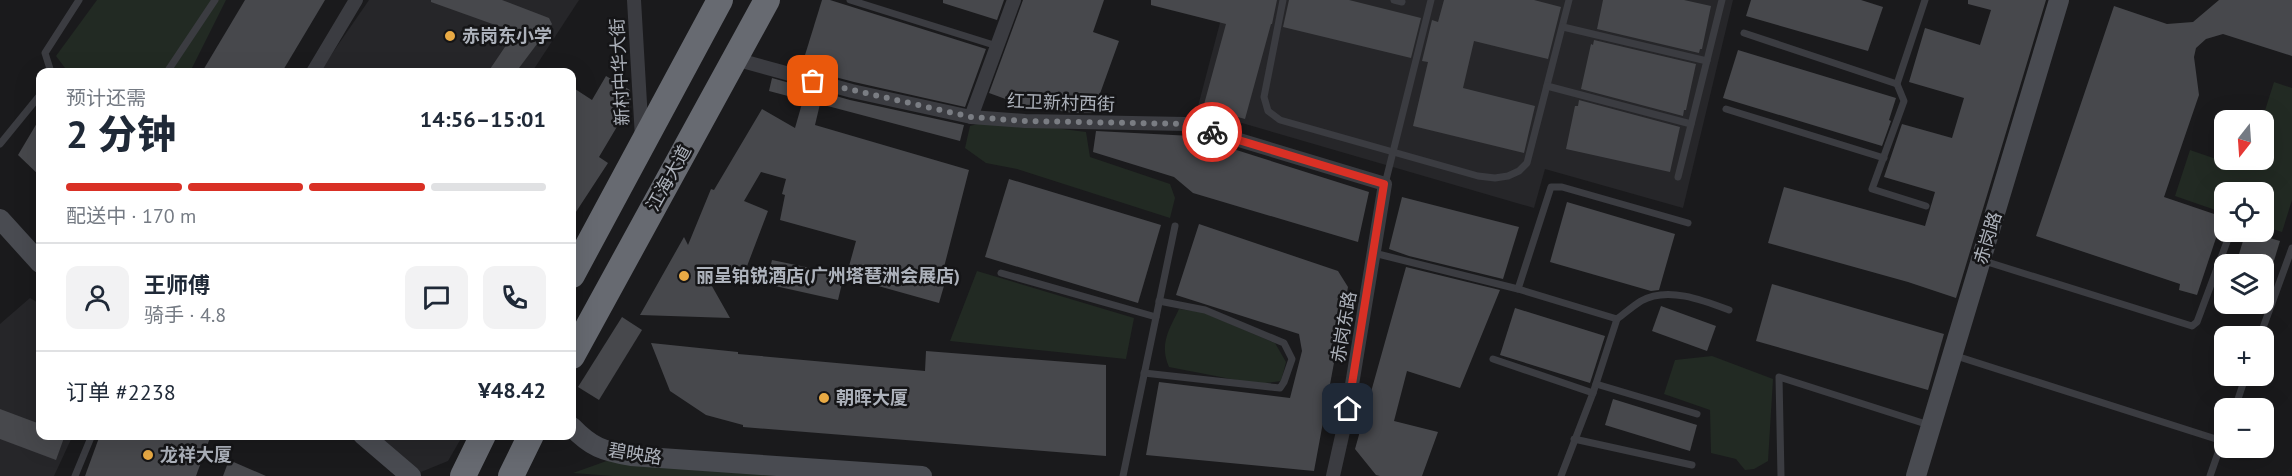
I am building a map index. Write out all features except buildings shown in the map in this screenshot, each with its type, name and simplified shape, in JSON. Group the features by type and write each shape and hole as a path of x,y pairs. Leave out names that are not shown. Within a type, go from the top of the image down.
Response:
{"highway":[{"path":"577,260 720,0"},
{"name":"江海大道","path":"576,349 767,0"},
{"path":"463,476 481,440"},
{"path":"511,476 529,440"}],"street":[{"path":"315,68 356,0"},
{"name":"新村中华大街","path":"634,0 642,143"},
{"path":"971,117 1014,0"},
{"name":"赤岗路","path":"1916,476 2059,0"},
{"name":"红卫新村西街","path":"735,59 852,91 971,117 1025,121 1186,124 1384,184"},
{"name":"赤岗东路","path":"1334,476 1348,409 1384,184"},
{"path":"0,219 36,259"},
{"name":"碧映路","path":"576,431 585,441 603,451 631,456 922,476"},
{"path":"369,440 411,476"}],"lane":[{"path":"50,68 45,53 79,0"},
{"path":"170,68 214,0"},
{"path":"850,0 866,2 997,46"},
{"path":"1283,0 1264,97 1268,111 1280,120 1478,177 1495,178 1519,171 1527,163 1569,0"},
{"path":"1394,0 1402,2"},
{"path":"1384,184 1431,0"},
{"path":"1678,177 1721,0"},
{"path":"1925,0 1897,84 1904,101 1872,189 1926,206"},
{"path":"1563,27 1707,61"},
{"path":"1744,33 1897,84"},
{"path":"1547,87 1691,124"},
{"path":"0,144 36,100"},
{"path":"1726,109 1884,158"},
{"path":"1518,289 1551,187 1562,187 1688,223"},
{"path":"1123,476 1175,226"},
{"path":"1981,260 2192,326 2197,322 2227,242"},
{"path":"2264,326 2292,248"},
{"path":"1374,253 1518,289 1617,319"},
{"path":"1001,273 1156,317"},
{"path":"1561,476 1593,393 1617,319 1642,300 1668,294 1708,302 1729,310"},
{"path":"1144,373 1280,388 1292,359 1284,343 1205,310 1159,301"},
{"path":"1953,354 2214,438"},
{"path":"1493,358 1593,393"},
{"path":"1781,476 1779,377 1931,426"},
{"path":"1596,384 1697,414"},
{"path":"1574,439 1692,465"},
{"path":"75,476 90,440"},
{"path":"2210,476 2216,458"}],"shaded area":[{"path":"97,0 226,0 192,68 65,68 56,56"},
{"name":"赤岗东小学","path":"369,0 579,0 535,68 322,68"},
{"path":"1226,0 1733,0 1683,208 1545,169 1534,208 1197,110"},
{"path":"2274,82 2292,88 2292,200 2282,232 2274,229 2274,182 2214,182 2214,210 2175,196 2190,150 2214,158 2214,170 2274,170 2274,110 2265,110"},
{"path":"992,120 1086,132 1090,157 1170,184 1175,198 1170,218 1017,169 986,163 965,148 970,126"},
{"path":"977,271 1134,318 1126,359 950,341"},
{"path":"30,298 36,302 36,440 71,440 54,476 0,476 0,324"},
{"path":"1179,309 1202,312 1275,343 1286,362 1281,381 1257,384 1169,367 1165,351 1166,337"},
{"path":"1712,356 1773,379 1768,461 1754,469 1745,470 1736,459 1711,453 1710,410 1664,394 1675,360"},
{"path":"377,440 460,440 448,461 421,472"},
{"path":"615,458 858,476 613,476 573,473"}],"way so far":[{"path":"813,81 971,117 1025,121 1186,124 1212,132"}],"place":[{"name":"赤岗东小学","path":"450,36"},
{"name":"丽呈铂锐酒店(广州塔琶洲会展店)","path":"684,276"},
{"name":"朝晖大厦","path":"824,398"},
{"name":"龙祥大厦","path":"148,455"}],"route":[{"path":"1212,132 1384,184 1348,409"}]}
